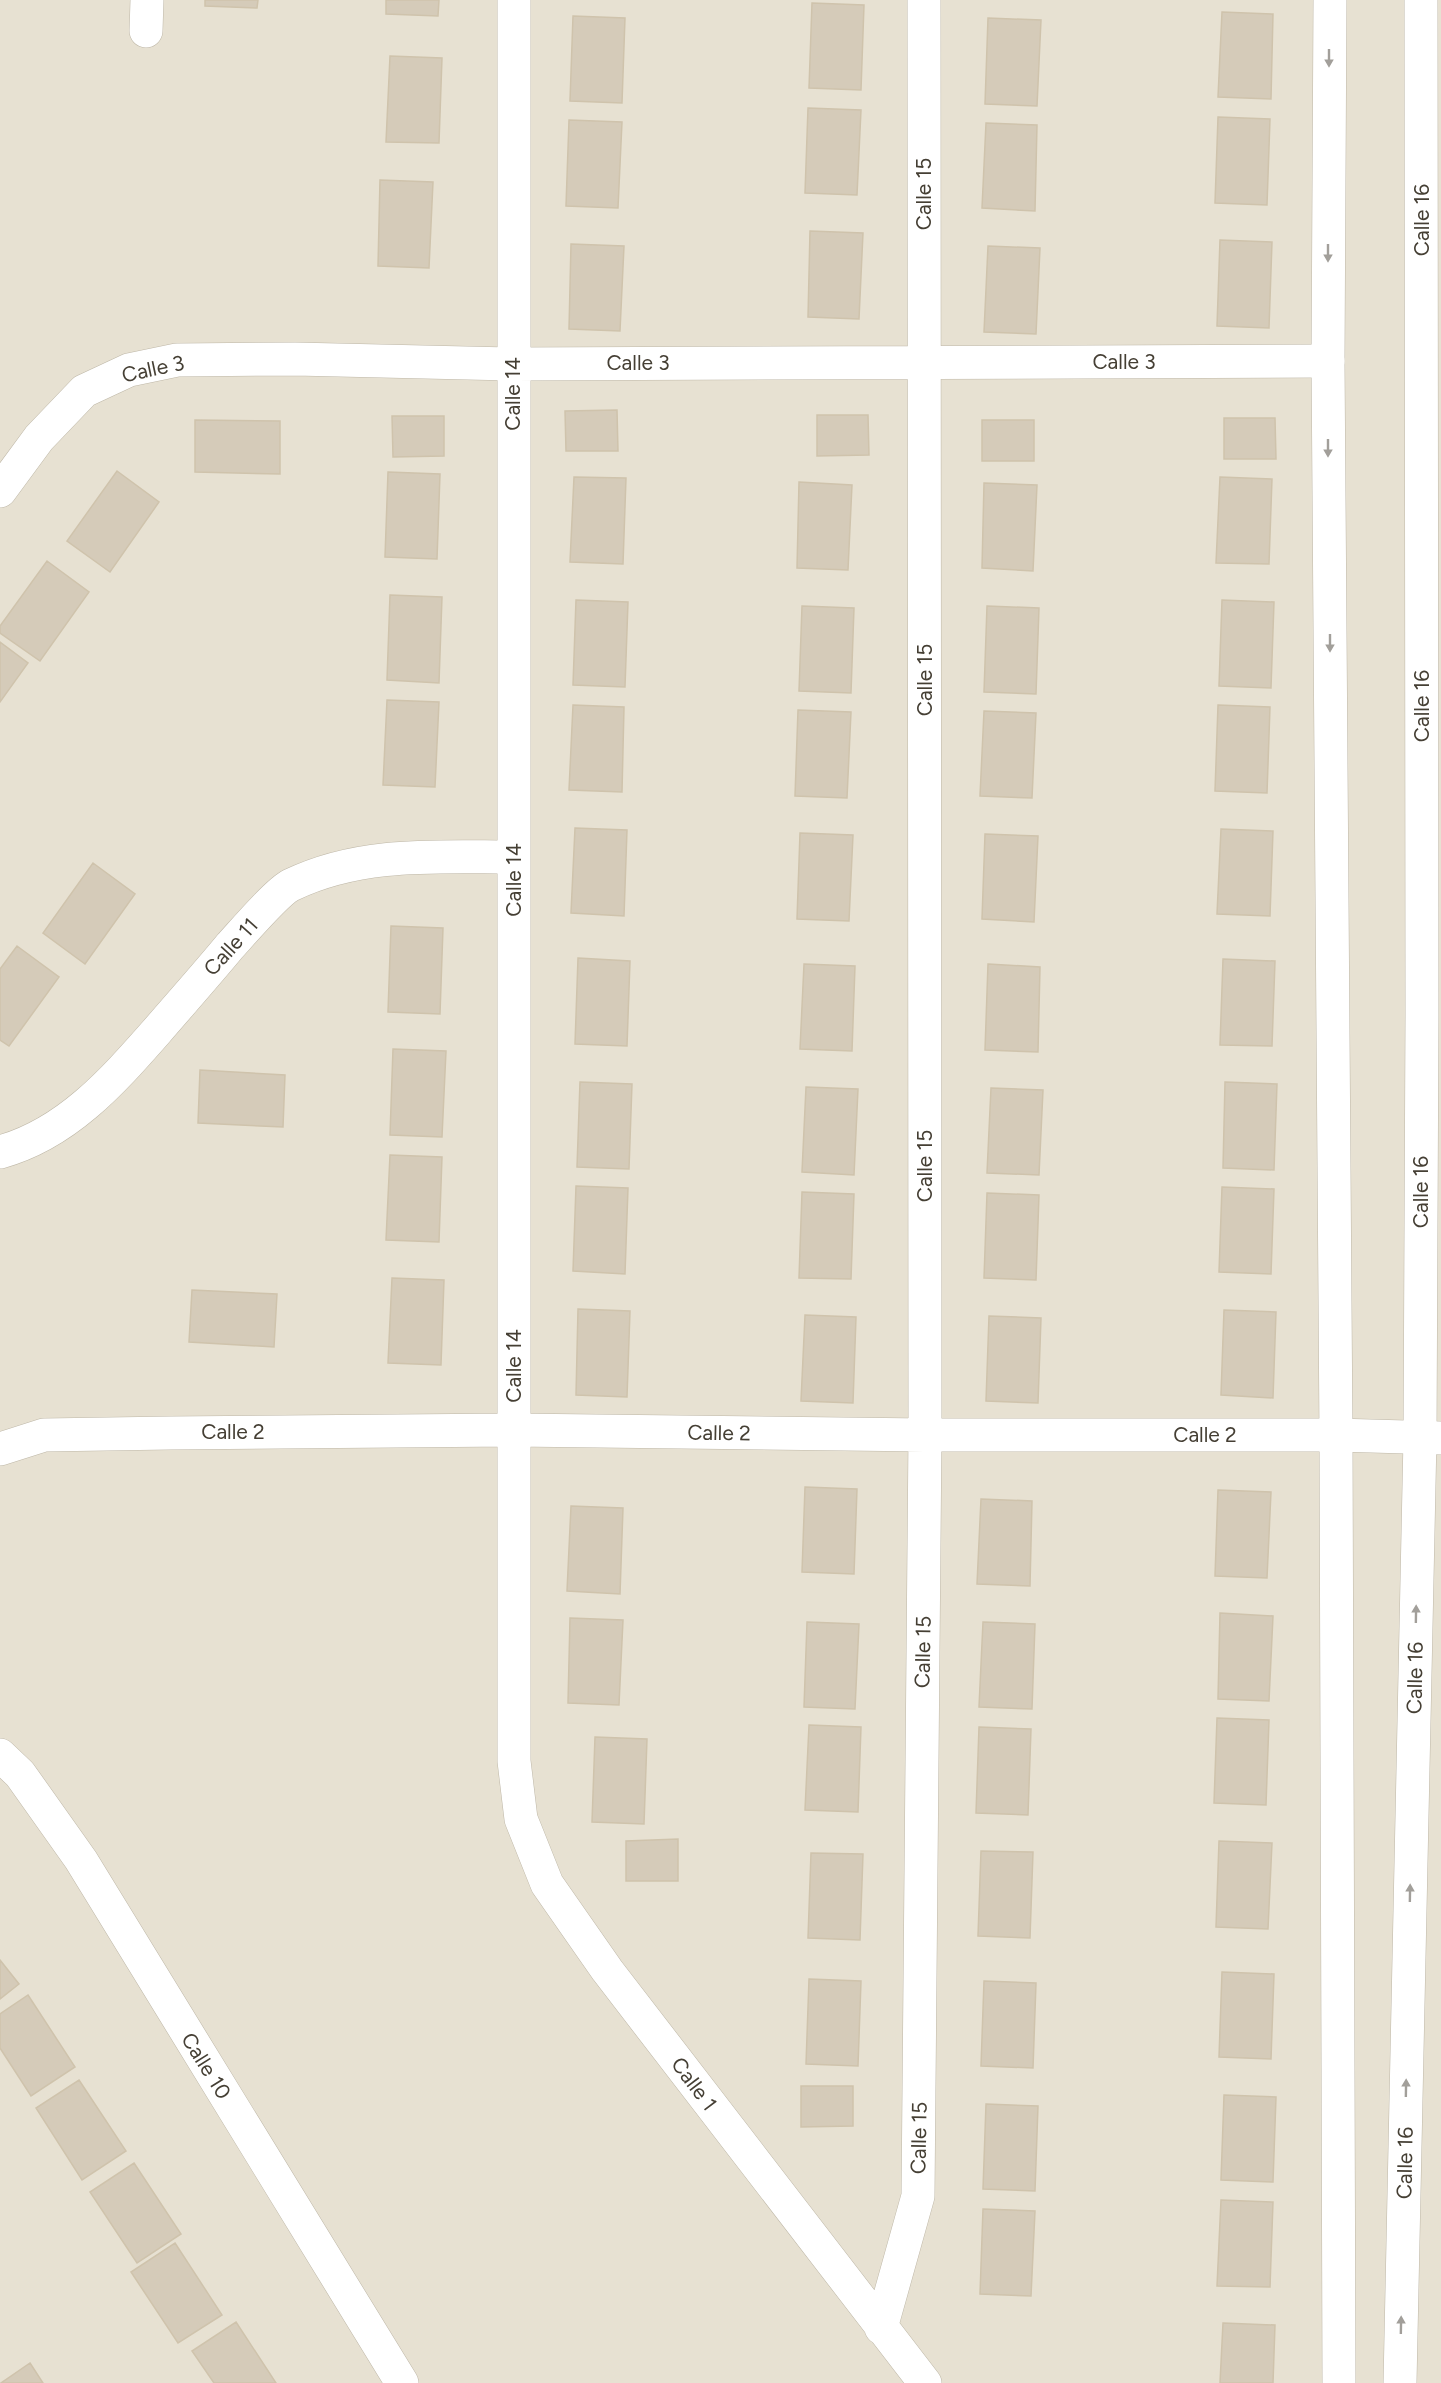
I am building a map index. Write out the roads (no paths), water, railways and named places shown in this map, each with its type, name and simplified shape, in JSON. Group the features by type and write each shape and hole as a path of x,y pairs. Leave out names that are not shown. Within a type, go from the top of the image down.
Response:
{"street":[{"name":"Calle 14","path":"514,0 514,1761"},
{"name":"Calle 15","path":"880,2328 918,2196 925,1435 924,0"},
{"path":"1330,0 1328,361 1336,1435 1339,2383"},
{"name":"Calle 16","path":"1400,2383 1430,1438 1422,1016 1431,109 1421,0"},
{"name":"Calle 3","path":"0,491 39,438 84,391 129,370 189,360 295,359 513,364 1328,361"},
{"name":"Calle 11","path":"0,1152 22,1146 76,1114 113,1080 244,931 288,886 339,866 401,856 514,857"},
{"path":"1422,1016 1441,1042"},
{"name":"Calle 2","path":"0,1449 44,1435 514,1430 925,1435 1336,1435 1430,1438"},
{"name":"Calle 10","path":"0,1755 20,1774 81,1860 402,2383"},
{"name":"Calle 1","path":"514,1761 520,1819 547,1884 607,1970 880,2328 925,2383"}]}
